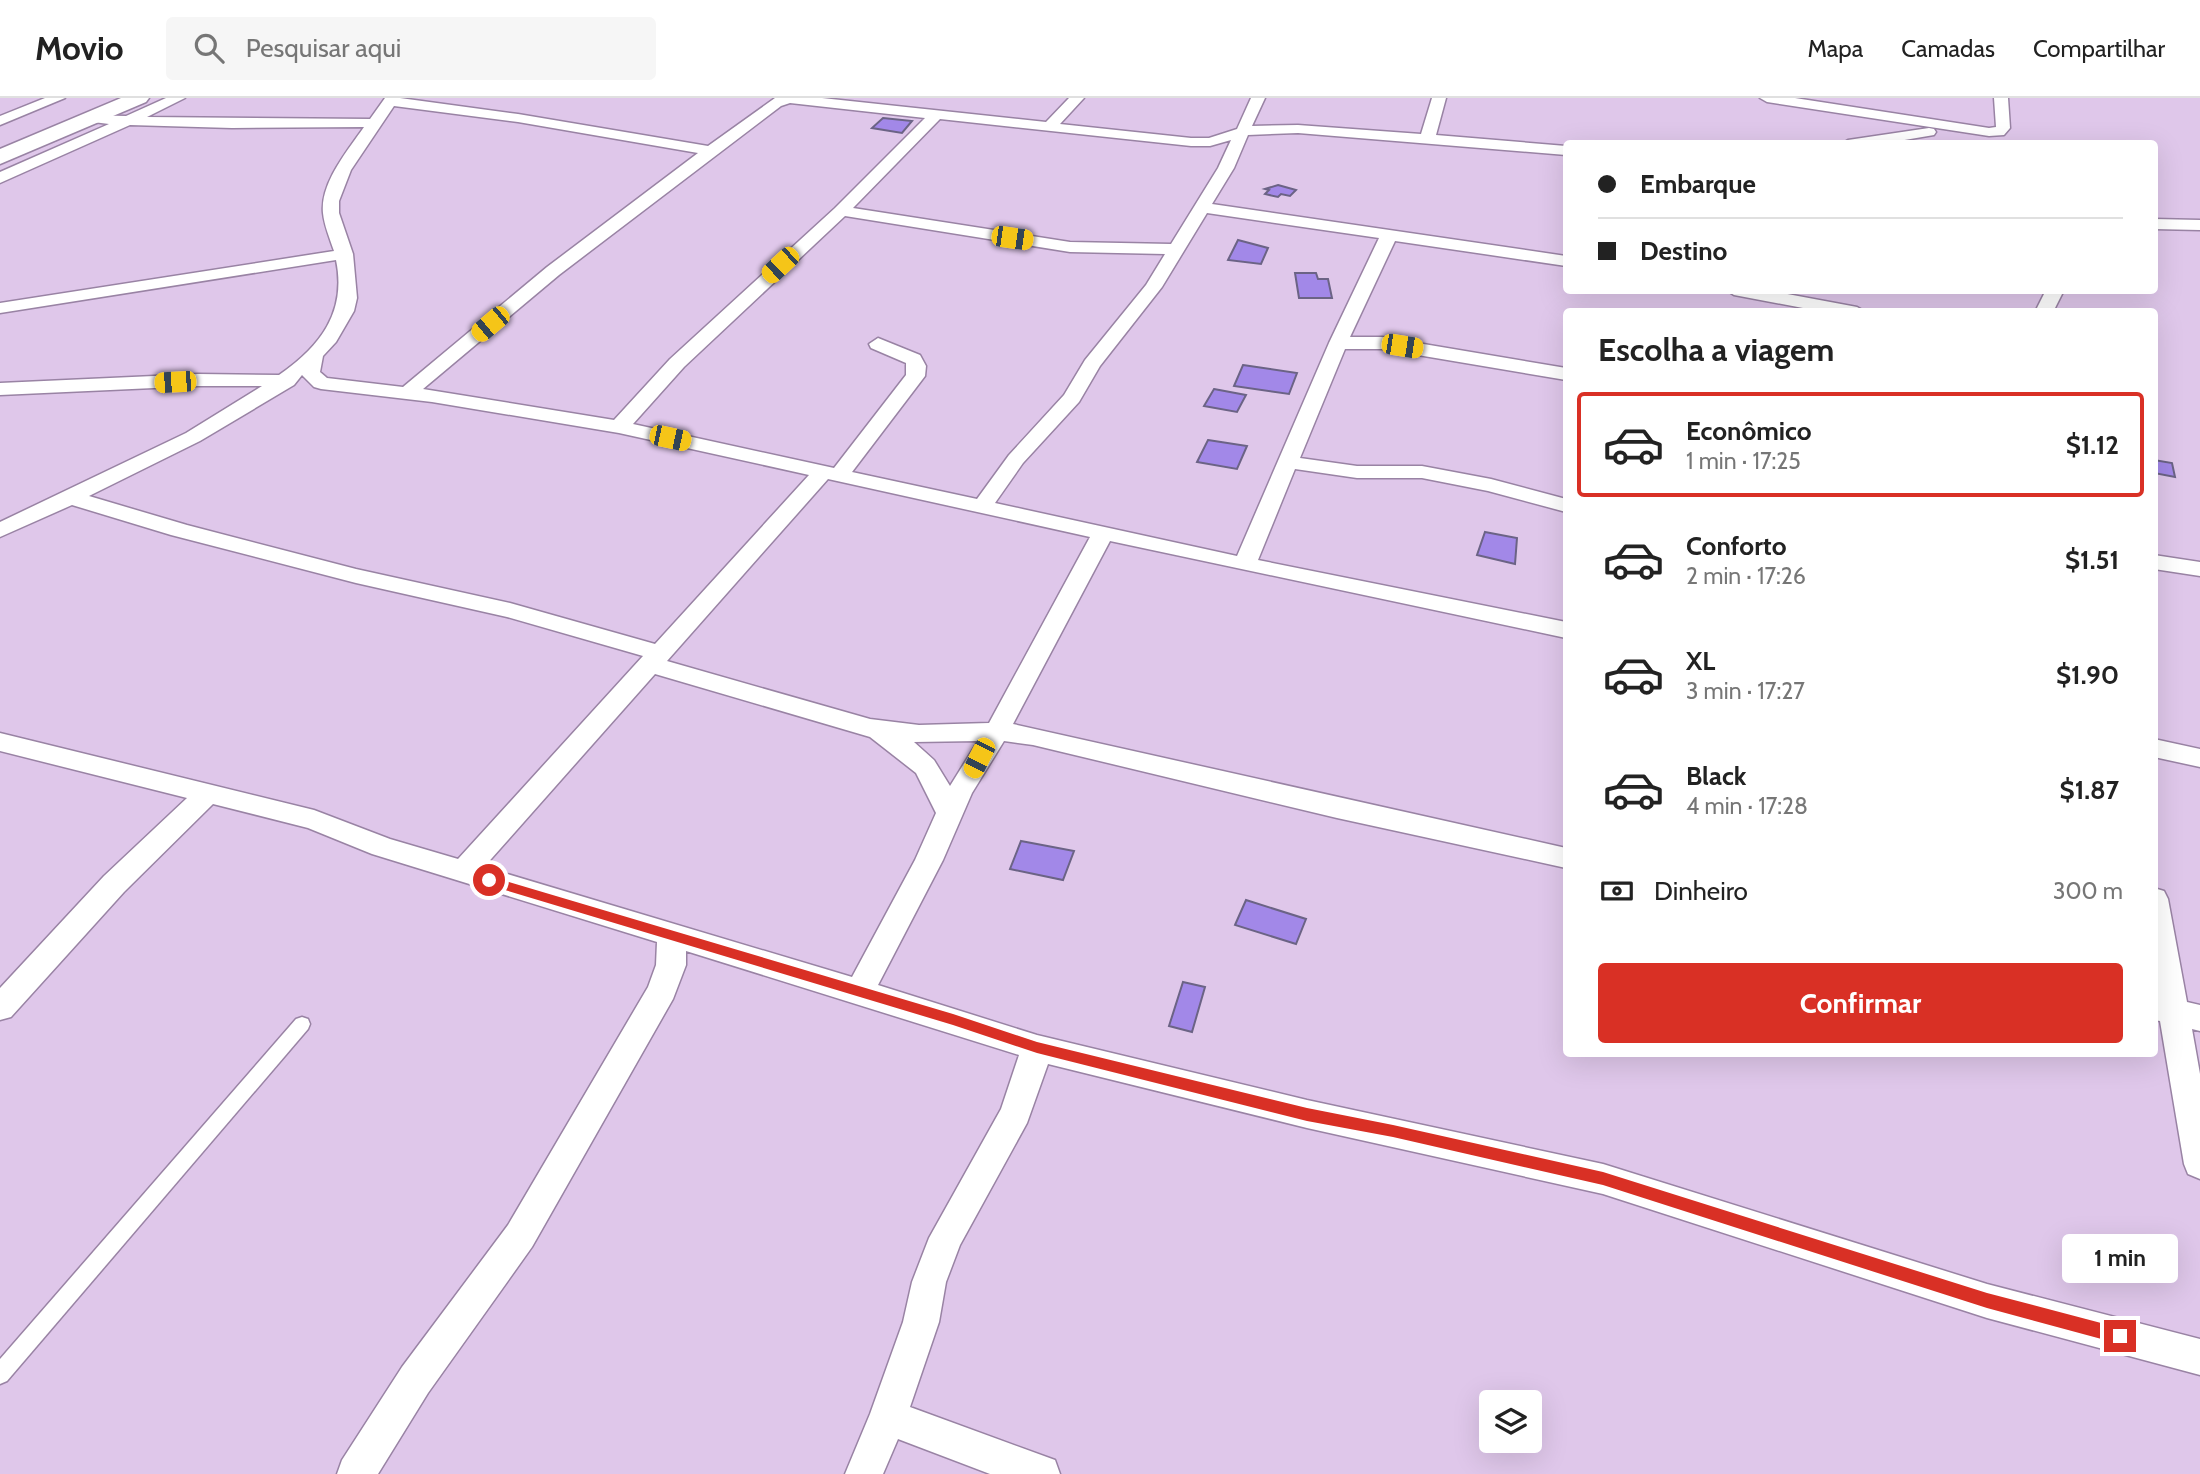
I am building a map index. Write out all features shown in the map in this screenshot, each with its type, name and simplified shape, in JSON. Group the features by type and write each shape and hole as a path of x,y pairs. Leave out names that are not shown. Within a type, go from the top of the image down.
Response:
{"main road":[{"path":"0,140 58,107 102,98"},
{"path":"0,157 139,98"}],"street":[{"path":"0,178 178,98"},
{"path":"1049,127 1077,98"},
{"path":"983,505 1016,459 1072,398 1092,364 1153,287 1226,168 1258,98"},
{"path":"1427,139 1439,98"},
{"path":"1768,98 1880,117 1999,132 2003,128 2001,98"},
{"path":"406,394 553,271 711,150 784,99 1191,142 1210,142 1245,131 1328,130 1563,150"},
{"path":"1880,117 1884,99"},
{"path":"0,530 135,466 233,415 287,381 314,356 342,322 346,310 348,271 330,211 339,176 392,100 711,150"},
{"path":"0,112 20,113 58,107"},
{"path":"0,121 20,113"},
{"path":"618,427 706,335 841,211 937,114"},
{"path":"90,118 216,125 374,123"},
{"path":"1876,140 1961,128"},
{"path":"1191,142 1213,154 1226,168"},
{"path":"1202,207 1563,261"},
{"path":"841,211 1070,247 1138,250 1177,248"},
{"path":"2158,224 2200,225"},
{"path":"1245,564 1338,343 1389,235"},
{"path":"0,309 345,254"},
{"path":"1756,294 1835,308"},
{"path":"1338,343 1382,343 1563,373"},
{"path":"463,872 655,659 831,474 915,376 917,366 913,359 878,344"},
{"path":"314,356 310,373 321,383 618,427 1245,564 1563,629"},
{"path":"0,389 198,380 287,381"},
{"path":"1287,462 1357,472 1434,474 1491,485 1563,505"},
{"path":"68,497 179,530 356,576 510,610 870,728 909,749 932,772 950,815"},
{"path":"860,991 979,758 997,731 1104,532"},
{"path":"2158,563 2200,569"},
{"path":"870,728 919,734 997,731 1033,736 1337,808 1563,857"},
{"path":"0,742 314,820 382,847 860,991 1037,1048 1307,1115 1393,1131 1603,1179 1987,1301 2200,1357"},
{"path":"2158,749 2200,758"},
{"path":"0,1008 114,884 208,793"},
{"path":"2158,921 2200,1164"},
{"path":"356,1474 415,1380 520,1236 662,990 671,965 672,936"},
{"path":"864,1474 888,1417 921,1322 929,1282 946,1238 1016,1113 1037,1048"},
{"path":"888,1417 1041,1474"}],"lane":[{"path":"0,1374 302,1024"}],"building":[{"path":"883,118 912,121 902,133 872,128"},
{"path":"1278,185 1296,190 1290,196 1265,194 1269,190 1265,189"},
{"path":"1238,240 1268,248 1261,264 1228,260"},
{"path":"1295,273 1316,273 1318,279 1328,279 1332,298 1299,298"},
{"path":"1243,365 1297,373 1289,394 1234,386"},
{"path":"1214,389 1246,395 1237,412 1204,406"},
{"path":"1208,440 1247,446 1237,469 1197,462"},
{"path":"2158,461 2172,463 2175,477 2158,474"},
{"path":"1485,532 1517,538 1515,564 1477,555"},
{"path":"1021,841 1074,851 1063,880 1010,869"},
{"path":"1246,900 1306,919 1296,944 1235,925"},
{"path":"1183,982 1205,987 1192,1032 1169,1026"}],"route":[{"path":"489,880 976,1027 1037,1048 1307,1115 1393,1131 1603,1179 1987,1301 2120,1336"}]}
